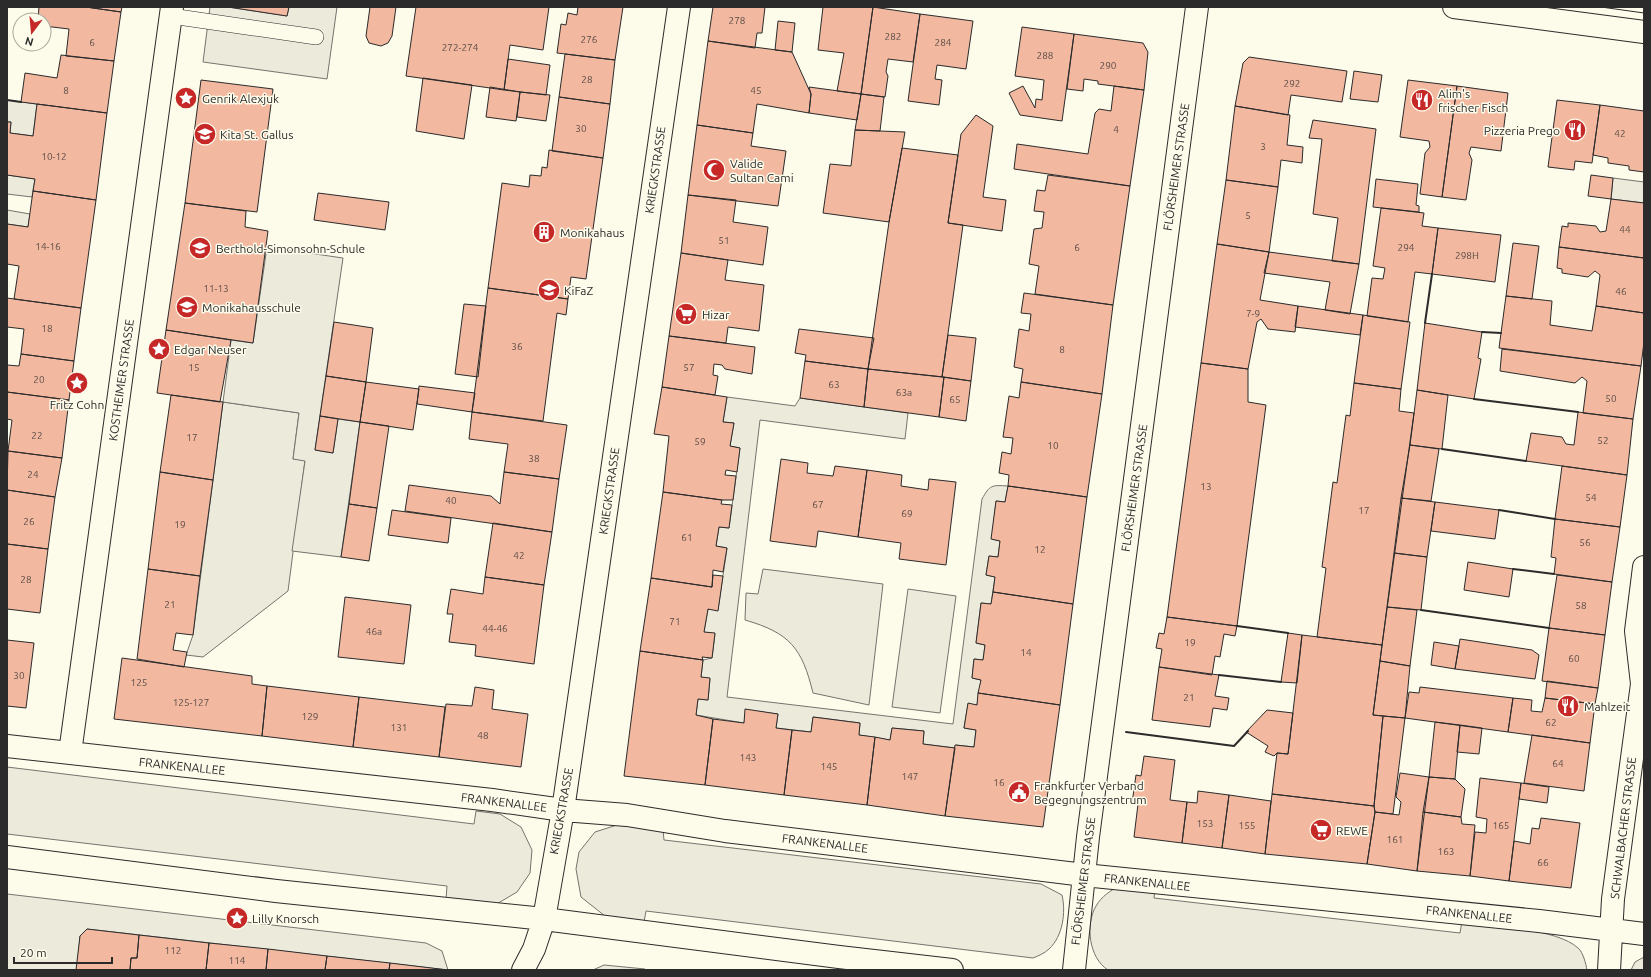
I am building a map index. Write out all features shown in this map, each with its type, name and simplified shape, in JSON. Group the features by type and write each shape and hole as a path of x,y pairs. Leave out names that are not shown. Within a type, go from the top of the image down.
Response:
{"street":[{"name":"KRIEGKSTRASSE","path":"523,970 534,949 544,919 563,810 679,7"},
{"name":"FLÖRSHEIMER STRASSE","path":"1074,970 1084,875 1197,7"},
{"path":"1454,7 1644,32"},
{"name":"KOSTHEIMER STRASSE","path":"70,753 171,12"},
{"name":"SCHWALBACHER STRASSE","path":"1609,970 1611,930 1642,684 1636,631 1644,567"},
{"name":"FRANKENALLEE","path":"7,746 492,800 563,810 627,815 724,831 1084,875 1644,934"},
{"path":"7,857 276,891 544,919 901,967 952,970"}],"lane":[{"path":"171,12 316,37"}],"shaded area":[{"path":"210,7 228,7 287,16 289,7 337,7 327,79 203,62"},
{"path":"7,100 37,104 33,136 10,133 11,122 7,122"},
{"path":"7,175 35,179 32,197 7,194"},
{"path":"1613,178 1644,182 1644,203 1611,199"},
{"path":"7,210 30,214 28,227 7,224"},
{"path":"267,247 343,258 315,450 333,453 338,419 360,422 341,557 292,551 305,461 293,459 299,413 223,402 231,340 253,343"},
{"path":"727,397 795,406 800,398 908,413 905,439 760,420 727,697 953,724 982,499 989,488 994,486 1008,486 1005,502 996,501 992,539 1000,541 998,557 989,556 986,575 995,577 991,604 981,603 976,643 985,645 983,660 974,659 972,678 981,680 977,705 968,704 964,728 976,730 974,747 956,745 955,748 923,744 924,731 892,728 890,740 859,735 860,723 813,717 811,732 776,728 778,714 746,710 744,723 696,715 698,699 708,700 710,679 701,677 703,660 712,658 715,634 704,632 708,609 718,610 727,548 716,546 719,527 729,528 740,448 730,446 734,423 723,422"},
{"path":"223,402 299,413 293,459 305,460 288,591 203,657 186,655 193,635"},
{"path":"763,569 883,584 869,705 813,693 804,664 792,644 773,631 745,620 746,593 758,594"},
{"path":"908,589 956,596 940,713 892,707"},
{"path":"7,767 474,824 476,811 500,814 521,827 532,850 530,873 517,892 495,905 446,900 447,886 7,834"},
{"path":"617,825 663,830 664,840 1041,884 1062,895 1064,909 1062,924 1054,944 1046,952 1033,958 646,911 644,922 605,916 581,897 576,869 579,852 595,832"},
{"path":"1119,886 1155,889 1154,898 1460,933 1462,921 1540,932 1555,936 1578,948 1585,961 1587,970 1108,970 1097,958 1093,949 1090,931 1091,922 1098,902 1106,894"},
{"path":"7,894 426,943 442,951 448,970 87,929 80,936 77,970 7,970"},
{"path":"1644,957 1644,970 1631,970 1635,962"},
{"path":"604,965 645,969 645,970 593,970"}],"building":[{"path":"39,7 86,7 121,12 114,61 66,56 69,29 52,27 52,12 39,12"},
{"path":"86,7 122,7 121,12"},
{"path":"228,7 289,7 287,16"},
{"path":"370,7 396,7 392,36 388,43 381,46 369,43 366,36"},
{"path":"416,7 549,7 543,50 510,45 504,90 406,76"},
{"path":"578,7 623,7 615,60 557,53 561,24 566,25 568,13 577,15"},
{"path":"713,7 765,7 762,33 757,33 755,48 708,41"},
{"path":"823,7 873,7 861,94 837,91 844,53 818,50"},
{"path":"873,7 920,14 913,62 888,59 886,72 888,76 885,97 861,94"},
{"path":"920,14 973,21 966,69 937,65 935,79 942,80 939,105 908,101"},
{"path":"778,21 795,23 792,52 775,50"},
{"path":"1022,27 1074,34 1062,121 1020,115 1009,93 1023,86 1035,108 1036,99 1042,100 1044,80 1015,76"},
{"path":"1074,34 1143,43 1148,52 1144,90 1098,84 1098,81 1084,79 1083,91 1067,89"},
{"path":"708,41 792,52 811,94 809,113 757,104 753,133 697,125"},
{"path":"565,54 615,60 610,104 559,97"},
{"path":"61,55 114,61 107,113 21,102 25,73 57,78"},
{"path":"1249,57 1347,71 1342,102 1291,95 1288,115 1235,106 1243,63"},
{"path":"508,59 550,65 546,95 504,90"},
{"path":"1354,71 1382,75 1378,102 1350,99"},
{"path":"423,78 472,85 464,139 416,131"},
{"path":"201,80 273,89 257,212 185,203"},
{"path":"1408,80 1457,86 1442,197 1420,194 1425,153 1430,147 1429,141 1400,137"},
{"path":"1114,86 1144,90 1130,186 1014,169 1017,144 1088,154 1095,113 1099,109 1111,111"},
{"path":"1457,86 1508,93 1501,151 1471,147 1469,153 1472,160 1466,200 1442,197"},
{"path":"490,87 520,92 516,121 486,117"},
{"path":"809,87 861,94 857,120 809,113 811,94"},
{"path":"520,92 550,95 546,121 517,117"},
{"path":"861,94 884,97 880,131 855,130"},
{"path":"559,97 610,104 603,158 552,151"},
{"name":"Pizzeria Prego","path":"1557,100 1600,105 1592,163 1575,161 1574,170 1548,167"},
{"path":"37,104 107,113 96,200 33,191 35,179 7,175 7,122 11,122 10,133 33,136"},
{"path":"1600,105 1644,111 1644,172 1629,170 1629,166 1608,163 1608,158 1593,155"},
{"path":"1235,106 1290,115 1287,145 1303,147 1302,163 1281,160 1278,187 1226,180"},
{"path":"976,115 993,126 983,197 1006,200 1002,231 948,223 961,134"},
{"path":"1313,120 1376,129 1359,264 1332,261 1338,218 1313,214 1322,139 1309,138"},
{"path":"697,125 753,133 751,146 786,151 778,206 688,195"},
{"path":"855,130 905,132 889,222 823,213 830,164 851,166"},
{"path":"902,148 958,155 948,223 963,225 942,377 868,369 889,222"},
{"name":"Monikahaus","path":"549,150 603,158 586,279 571,277 568,299 488,288 502,183 529,187 530,175 541,176 542,167 547,168"},
{"path":"1048,175 1130,186 1113,305 1035,294 1039,266 1029,264 1034,229 1042,228 1044,212 1034,211 1037,190 1045,191"},
{"path":"1591,175 1613,178 1611,199 1588,196"},
{"path":"1376,179 1418,184 1416,205 1419,206 1419,212 1373,207"},
{"path":"1226,180 1278,187 1269,252 1217,244"},
{"path":"33,191 96,200 81,308 14,299 19,266 7,264 7,224 28,227"},
{"path":"318,193 389,202 385,230 314,220"},
{"path":"688,195 736,200 733,222 768,227 763,265 681,253"},
{"path":"1611,199 1644,203 1644,258 1559,247 1562,226 1568,227 1568,223 1596,226 1600,232 1606,231"},
{"path":"185,203 246,211 245,227 268,231 253,343 166,330"},
{"path":"1381,208 1424,213 1422,226 1438,228 1432,274 1415,272 1408,322 1367,316 1372,278 1383,279 1385,268 1373,266"},
{"path":"1438,228 1501,235 1495,282 1432,274"},
{"path":"1513,243 1539,246 1532,299 1506,296"},
{"path":"1217,244 1269,252 1260,300 1298,306 1295,332 1268,329 1261,319 1257,322 1248,369 1201,363"},
{"path":"1559,247 1644,258 1644,313 1596,306 1600,275 1595,271 1588,277 1562,273 1562,269 1557,268"},
{"path":"1269,252 1359,264 1350,314 1325,310 1330,282 1264,273"},
{"path":"681,253 728,260 725,280 764,285 759,331 728,327 726,343 669,336"},
{"path":"488,288 568,299 566,315 557,313 543,421 472,412"},
{"path":"1024,293 1113,305 1102,394 1021,382 1023,369 1014,367 1019,329 1029,331 1031,314 1021,313"},
{"path":"1506,296 1552,301 1550,325 1592,331 1596,306 1644,313 1644,342 1641,366 1499,348"},
{"path":"7,298 81,308 74,361 21,354 24,329 7,327"},
{"path":"464,304 486,306 478,377 455,374"},
{"path":"1298,306 1363,315 1360,335 1295,327"},
{"path":"1363,315 1410,322 1401,389 1354,383"},
{"path":"334,322 373,328 366,382 326,376"},
{"path":"1425,323 1482,332 1478,358 1481,359 1474,399 1417,390"},
{"path":"799,329 874,338 868,369 805,361 806,355 795,353"},
{"path":"166,330 231,340 220,402 157,393"},
{"path":"948,335 976,338 971,381 942,377"},
{"path":"669,336 755,347 752,374 725,369 722,365 714,364 713,375 718,376 715,395 662,387"},
{"path":"1502,349 1641,366 1633,419 1583,413 1587,381 1582,377 1575,383 1500,371"},
{"path":"21,354 74,361 69,400 7,392 7,365 19,366"},
{"path":"805,361 868,369 864,407 800,398"},
{"path":"1201,363 1248,369 1248,402 1266,405 1237,626 1167,617"},
{"path":"868,369 944,377 939,417 864,407"},
{"path":"326,376 366,382 360,422 320,416"},
{"path":"944,377 971,381 966,421 939,417"},
{"path":"366,382 419,389 413,430 360,422"},
{"path":"1021,382 1102,394 1087,497 1008,486 1009,475 999,473 1002,452 1011,454 1013,438 1003,437 1009,396 1019,398"},
{"path":"1354,383 1401,389 1399,411 1414,413 1382,645 1317,637 1326,568 1322,567 1333,482 1337,483 1346,415 1350,416"},
{"path":"419,386 475,393 472,412 417,404"},
{"path":"662,387 727,397 723,422 734,423 730,446 740,448 737,472 726,470 725,475 736,476 733,500 722,500 663,492 669,436 654,434"},
{"path":"1417,390 1448,395 1442,449 1410,445"},
{"path":"7,392 69,400 62,458 8,451 12,420 7,419"},
{"path":"171,395 223,402 213,480 160,472"},
{"path":"472,412 567,425 559,479 504,472 508,444 469,439"},
{"path":"1578,412 1633,419 1627,475 1526,461 1531,433 1562,437 1566,444 1574,445"},
{"path":"320,416 338,419 333,453 315,450"},
{"path":"360,422 389,426 377,508 349,504"},
{"path":"1410,445 1439,449 1431,501 1401,498"},
{"path":"8,451 62,458 55,497 7,490"},
{"path":"781,459 808,463 807,473 833,476 835,466 867,470 858,537 818,531 816,547 770,541"},
{"path":"1562,466 1627,475 1620,527 1555,519"},
{"path":"867,470 902,475 901,486 928,490 929,479 956,482 946,565 899,559 901,543 858,537"},
{"path":"160,472 213,480 200,576 148,569"},
{"path":"504,472 559,479 552,532 405,511 409,485 491,496 500,504"},
{"path":"1008,486 1087,497 1073,604 993,592 995,577 986,575 989,556 998,557 1000,541 991,539 996,501 1005,502"},
{"path":"7,490 55,497 48,549 7,544"},
{"path":"663,492 722,500 721,504 732,505 729,528 719,527 716,546 727,548 723,572 713,570 712,587 651,578"},
{"path":"1401,498 1435,502 1427,557 1394,553"},
{"path":"1435,502 1499,510 1495,539 1431,531"},
{"path":"349,504 377,508 369,561 341,557"},
{"path":"392,510 451,518 448,543 388,535"},
{"path":"1555,519 1620,527 1612,582 1554,574 1556,558 1551,557"},
{"path":"493,523 552,532 544,585 485,577"},
{"path":"7,544 48,549 40,613 7,609"},
{"path":"1394,553 1427,557 1421,610 1387,607"},
{"path":"1468,562 1513,569 1509,597 1464,590"},
{"path":"148,569 200,576 193,635 176,633 173,650 187,652 184,667 137,659"},
{"path":"713,575 723,576 718,611 708,609 704,632 715,633 712,658 702,657 703,660 640,651 651,578 712,587"},
{"path":"1557,575 1612,582 1605,635 1549,628"},
{"path":"485,577 544,585 534,664 475,656 476,645 449,642 453,614 447,614 451,589 483,594"},
{"path":"993,592 1073,604 1060,705 978,693 981,680 972,678 974,659 983,660 985,645 976,643 981,603 991,604"},
{"path":"345,597 411,605 404,664 338,657"},
{"path":"1387,607 1417,610 1410,666 1380,661"},
{"path":"1167,617 1237,626 1235,636 1224,634 1220,657 1215,656 1212,675 1159,667 1162,649 1156,648 1159,633 1164,634"},
{"path":"1549,628 1605,635 1598,688 1542,681"},
{"path":"1288,633 1302,635 1297,683 1281,682"},
{"path":"1302,635 1382,645 1373,715 1383,716 1374,806 1272,794 1277,753 1288,754"},
{"path":"1460,639 1532,650 1539,655 1535,679 1455,669"},
{"path":"7,640 34,643 26,708 7,706"},
{"path":"1434,642 1459,646 1455,669 1431,665"},
{"path":"640,651 703,660 701,677 710,678 708,700 698,699 696,715 713,719 705,785 624,776"},
{"path":"122,658 252,676 252,684 267,686 262,736 114,719"},
{"path":"1380,661 1410,666 1405,718 1373,715"},
{"path":"1159,667 1219,675 1215,696 1229,698 1227,710 1213,708 1210,727 1152,720"},
{"path":"1547,681 1598,688 1595,704 1545,698"},
{"path":"267,686 359,697 353,747 262,736"},
{"path":"475,687 494,690 492,709 528,714 521,767 439,757 446,704 472,706"},
{"path":"1420,687 1513,698 1508,732 1405,718 1409,692 1419,693"},
{"path":"978,693 1060,705 1043,827 945,816 955,745 974,747 976,730 964,728 968,703 977,705"},
{"path":"359,697 445,707 439,757 353,747"},
{"path":"1513,698 1532,700 1531,711 1542,712 1545,698 1595,704 1590,743 1508,732"},
{"path":"745,709 778,714 776,728 792,730 784,795 705,785 713,719 744,723"},
{"path":"1267,710 1293,713 1288,754 1277,753 1274,756 1265,752 1268,746 1246,732"},
{"path":"1383,716 1405,718 1393,814 1375,812 1374,806"},
{"path":"813,717 860,723 859,735 875,737 867,805 784,795 792,730 811,732"},
{"path":"1435,722 1460,725 1455,779 1429,777"},
{"path":"1460,725 1482,728 1479,754 1457,752"},
{"path":"892,728 924,731 923,744 955,748 945,816 867,805 875,737 890,740"},
{"path":"1532,735 1590,743 1584,791 1524,783"},
{"path":"1144,756 1175,760 1170,800 1187,802 1182,843 1134,837 1138,804 1132,803 1136,775 1141,776"},
{"path":"1400,773 1429,777 1417,871 1367,864 1375,812 1399,815 1401,802 1396,797"},
{"path":"1429,777 1455,779 1465,789 1461,817 1423,812"},
{"path":"1480,778 1521,783 1509,881 1470,876 1475,832 1486,833 1487,819 1476,817"},
{"path":"1521,783 1549,787 1547,803 1519,799"},
{"path":"1198,791 1229,795 1222,848 1182,843 1187,802 1197,803"},
{"path":"1272,794 1374,806 1375,812 1367,864 1265,854"},
{"path":"1229,795 1271,801 1265,854 1222,848"},
{"path":"1423,812 1461,817 1462,824 1475,825 1470,876 1417,871"},
{"path":"1541,818 1580,823 1571,888 1509,881 1514,841 1530,844 1532,828 1539,829"},
{"path":"87,929 139,935 137,958 131,958 130,970 76,970 80,936"},
{"path":"139,935 209,943 206,970 130,970 131,958 137,958"},
{"path":"209,943 268,949 266,970 206,970"},
{"path":"268,949 327,956 325,970 266,970"},
{"path":"327,956 390,963 389,970 325,970"},
{"path":"390,963 448,970 389,970"}],"tram line":[{"path":"1601,7 1644,13"}],"wall":[{"path":"7,100 21,102"},
{"path":"1425,323 1432,274"},
{"path":"1482,332 1501,333"},
{"path":"1474,399 1578,412"},
{"path":"1442,449 1526,461"},
{"path":"1499,510 1555,519"},
{"path":"1513,569 1554,574"},
{"path":"1421,610 1549,628"},
{"path":"1237,626 1288,633"},
{"path":"1219,675 1281,682"},
{"path":"1126,732 1234,746 1248,731"}],"place":[{"name":"Genrik Alexjuk","path":"186,98"},
{"name":"Alim's frischer Fisch","path":"1422,100"},
{"name":"Pizzeria Prego","path":"1575,130"},
{"name":"Kita St. Gallus","path":"205,134"},
{"name":"Valide Sultan Cami","path":"714,170"},
{"name":"Monikahaus","path":"544,232"},
{"name":"Berthold-Simonsohn-Schule","path":"200,248"},
{"name":"KiFaZ","path":"549,290"},
{"name":"Monikahausschule","path":"187,307"},
{"name":"Hizar","path":"686,314"},
{"name":"Edgar Neuser","path":"159,349"},
{"name":"Fritz Cohn","path":"77,383"},
{"name":"Mahlzeit","path":"1568,706"},
{"name":"Frankfurter Verband Begegnungszentrum","path":"1019,792"},
{"name":"REWE","path":"1321,830"},
{"name":"Lilly Knorsch","path":"237,918"}]}
